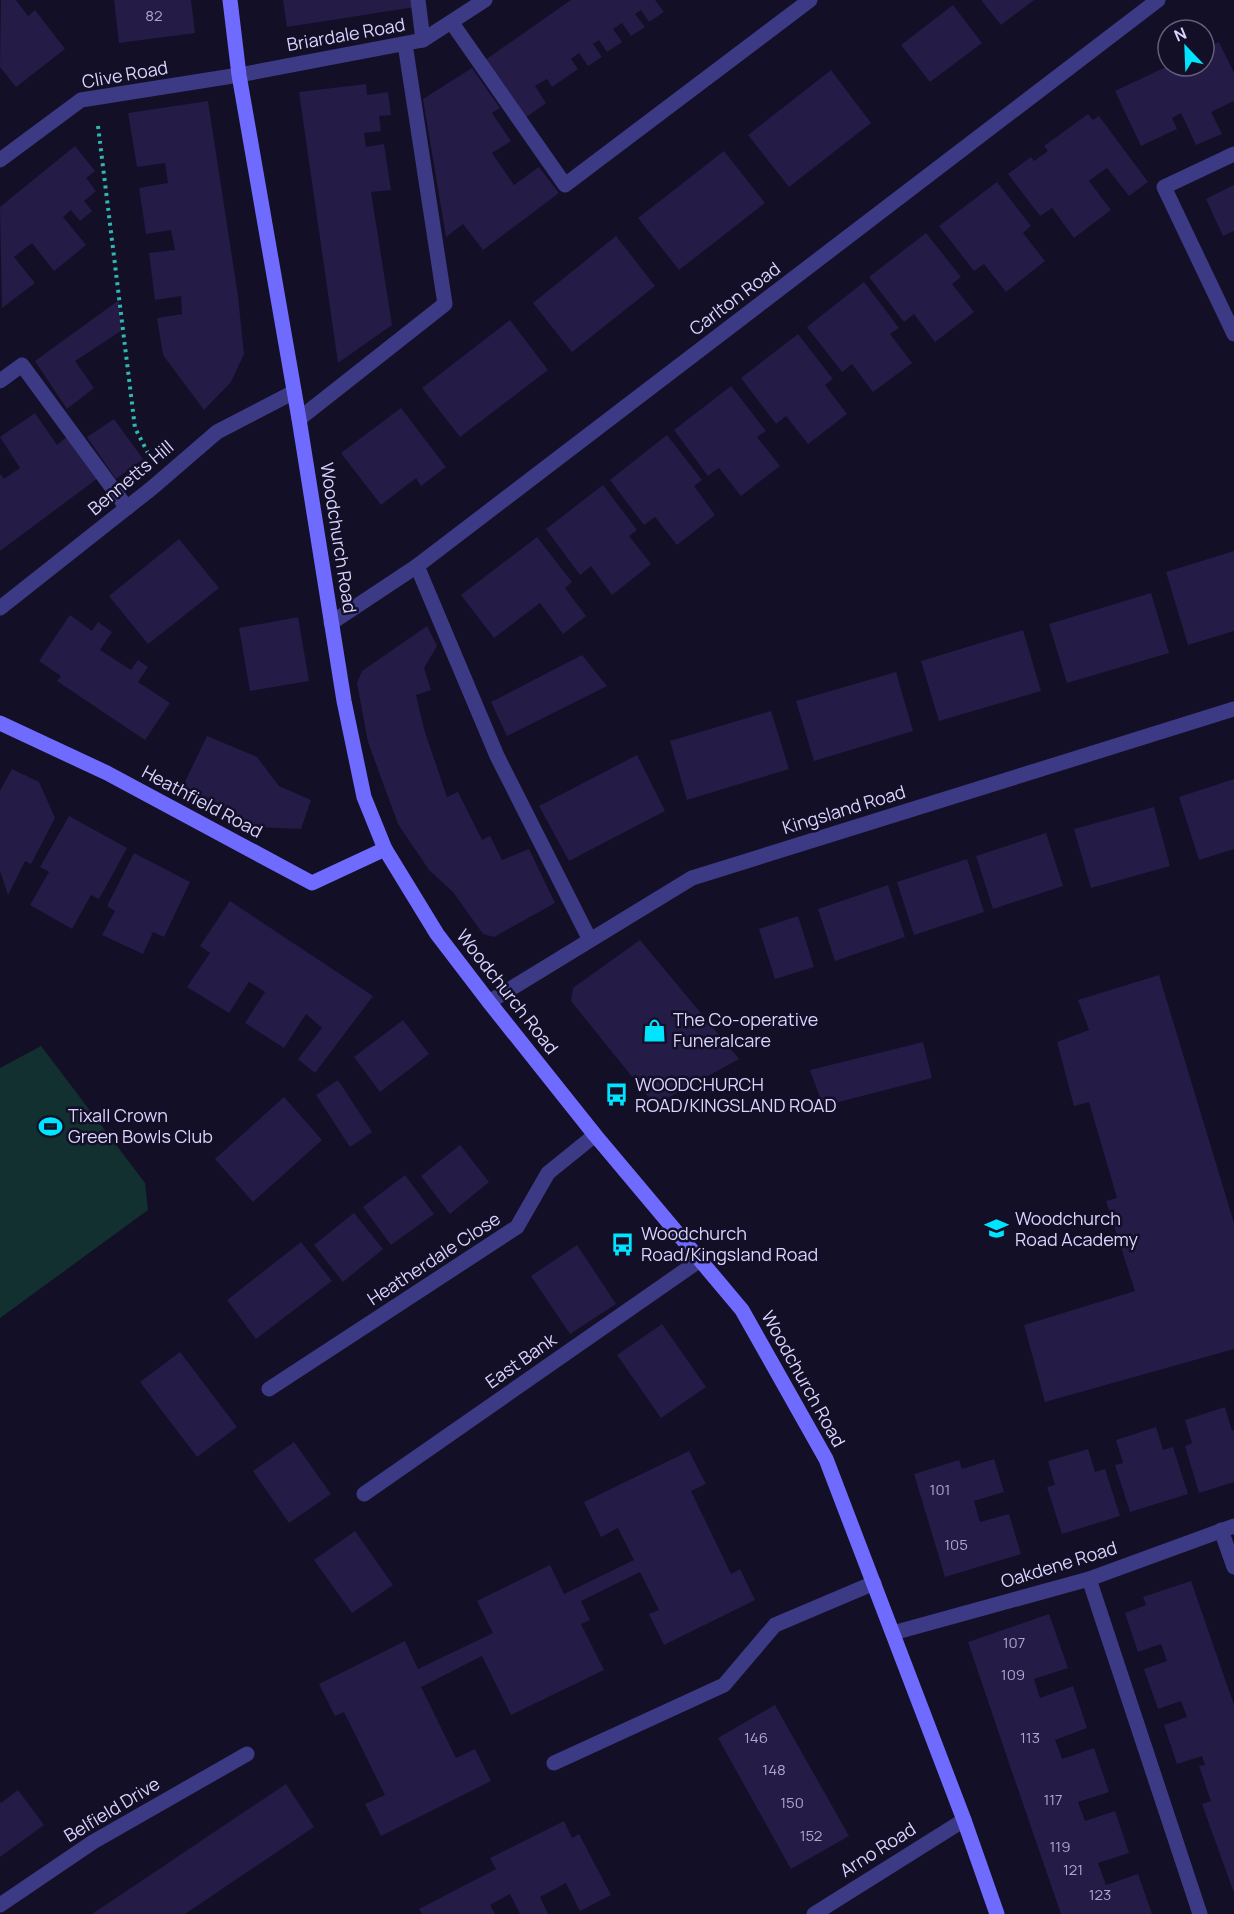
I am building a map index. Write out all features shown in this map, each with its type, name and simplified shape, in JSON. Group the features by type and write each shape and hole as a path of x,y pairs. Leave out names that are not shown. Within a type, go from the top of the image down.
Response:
{"street":[{"name":"Woodchurch Road","path":"230,0 239,75 299,419 344,701 364,797 385,849 437,934 595,1135 742,1310 826,1459 964,1820 997,1914"},
{"path":"418,0 423,40"},
{"name":"Briardale Road","path":"239,75 423,40 485,0"},
{"path":"452,23 565,185 810,0"},
{"name":"Carlton Road","path":"331,622 417,566 1158,0"},
{"path":"299,419 445,304 405,44"},
{"name":"Clive Road","path":"0,160 81,100 239,75"},
{"path":"1234,154 1164,187 1234,334"},
{"path":"0,381 22,365 127,508"},
{"name":"Bennetts Hill","path":"0,608 127,508 217,432 294,392"},
{"path":"417,566 497,756 590,940"},
{"name":"Kingsland Road","path":"489,1002 692,878 1234,709"},
{"name":"Heathfield Road","path":"0,723 107,773 312,883 385,849"},
{"name":"Heatherdale Close","path":"268,1389 517,1227 548,1173 595,1135"},
{"name":"East Bank","path":"364,1494 700,1260"},
{"path":"1227,1528 1234,1567"},
{"name":"Oakdene Road","path":"893,1633 1089,1579 1227,1528"},
{"path":"1089,1579 1200,1914"},
{"path":"554,1763 724,1685 776,1625 874,1583"},
{"name":"Belfield Drive","path":"0,1905 93,1842 247,1754"},
{"name":"Arno Road","path":"814,1914 964,1820"}],"path":[{"path":"94,98 135,429 162,479"}],"green space":[{"name":"Tixall Crown Green Bowls Club","path":"41,1046 145,1183 148,1210 0,1318 0,1068"}],"building":[{"path":"1,0 16,0 28,16 35,10 65,49 16,87 0,67"},
{"path":"114,0 191,0 195,33 119,43"},
{"path":"283,0 414,0 415,7 287,27"},
{"path":"571,0 655,0 664,12 649,22 641,10 635,14 645,27 631,36 622,23 613,29 622,42 607,52 599,40 593,44 602,57 588,66 579,53 571,59 578,69 552,87 547,79 535,86 546,103 525,118 485,60"},
{"path":"981,0 1034,0 1001,25"},
{"path":"953,5 982,43 930,82 901,45"},
{"path":"1219,42 1234,73 1234,101 1211,112 1222,134 1196,145 1181,113 1172,118 1177,129 1141,146 1115,91 1156,72 1156,78 1216,78 1216,43"},
{"path":"472,68 500,108 492,113 511,141 492,153 514,185 539,167 559,193 483,250 463,224 446,237 423,99"},
{"path":"831,70 871,123 789,187 748,135"},
{"path":"366,84 367,95 388,92 391,115 379,116 381,131 364,133 366,147 384,144 391,190 371,192 392,325 338,363 299,92"},
{"path":"208,101 238,296 244,354 231,382 204,410 163,355 157,318 182,314 181,296 155,300 149,253 175,250 171,230 146,234 139,188 168,183 165,163 137,167 128,113"},
{"path":"1088,114 1093,120 1099,116 1148,182 1129,196 1107,168 1089,181 1111,210 1074,238 1052,208 1040,216 1008,174 1031,157 1034,161 1048,151 1044,146"},
{"path":"75,146 95,171 86,178 96,191 84,201 92,211 80,221 71,210 63,217 86,245 54,271 32,243 14,257 35,283 2,308 0,207"},
{"path":"724,151 765,203 679,270 638,218"},
{"path":"997,182 1031,226 1023,233 1045,261 1006,292 984,264 974,271 939,226"},
{"path":"1234,185 1234,231 1223,236 1206,199"},
{"path":"926,233 961,277 952,284 974,312 935,342 914,314 904,322 869,277"},
{"path":"616,236 655,286 572,352 533,303"},
{"path":"864,282 899,328 890,334 912,363 873,392 852,364 842,372 807,327"},
{"path":"119,300 121,331 75,361 94,388 67,409 35,361"},
{"path":"510,320 548,370 460,437 422,388"},
{"path":"798,334 833,379 825,385 847,414 808,444 786,416 776,424 741,378"},
{"path":"731,386 766,431 757,437 780,466 741,496 719,468 708,476 674,430"},
{"path":"401,408 446,467 421,486 416,478 381,505 341,453"},
{"path":"35,413 57,445 68,436 98,478 0,551 0,474 4,479 20,468 0,437"},
{"path":"114,419 143,459 116,479 87,437"},
{"path":"667,435 702,480 694,486 715,515 677,545 655,517 644,525 610,480"},
{"path":"603,485 637,530 629,536 651,564 612,595 591,566 580,575 546,529"},
{"path":"537,537 572,582 565,588 586,616 563,634 540,603 494,638 461,595"},
{"path":"179,539 219,588 148,644 109,596"},
{"path":"1234,551 1234,631 1188,645 1166,572"},
{"path":"1151,593 1169,653 1067,683 1049,624"},
{"path":"70,615 92,631 98,622 112,632 100,650 131,670 138,660 148,667 138,682 170,703 145,740 57,681 61,676 39,661"},
{"path":"298,617 309,681 250,691 239,628"},
{"path":"427,626 437,646 424,668 431,690 416,695 424,729 447,797 458,792 482,840 490,836 502,860 529,849 555,903 494,937 483,934 453,892 429,870 398,824 368,742 357,683 362,671"},
{"path":"1023,630 1041,691 939,721 921,661"},
{"path":"582,655 607,686 507,736 491,702"},
{"path":"896,672 913,731 814,761 796,701"},
{"path":"771,711 789,769 687,800 670,741"},
{"path":"207,736 257,757 279,786 311,800 301,829 253,827 183,786"},
{"path":"637,755 665,811 569,861 539,806"},
{"path":"12,769 39,782 55,818 31,864 25,861 8,895 0,871 0,791"},
{"path":"1234,779 1234,849 1199,860 1179,797"},
{"path":"1154,807 1170,866 1091,888 1074,829"},
{"path":"69,816 127,848 99,899 91,895 72,929 30,905 49,872 40,867"},
{"path":"1046,833 1063,886 993,909 976,856"},
{"path":"134,853 190,882 164,937 153,932 143,954 102,935 115,911 107,906"},
{"path":"967,859 984,912 914,935 897,882"},
{"path":"888,885 905,937 835,961 818,909"},
{"path":"230,901 373,996 315,1073 298,1059 322,1028 306,1014 284,1048 245,1023 265,992 259,988 249,982 229,1013 187,987 210,953 200,946"},
{"path":"798,916 814,967 775,979 759,929"},
{"name":"The Co-operative Funeralcare","path":"640,940 739,1059 664,1100 650,1099 571,1001 573,988"},
{"path":"1159,975 1234,1223 1234,1349 1045,1402 1024,1325 1135,1291 1106,1201 1117,1198 1089,1102 1074,1106 1057,1042 1089,1030 1078,1000"},
{"path":"403,1020 429,1054 380,1092 354,1057"},
{"path":"923,1042 932,1078 823,1106 810,1070"},
{"path":"338,1080 372,1132 350,1147 316,1095"},
{"path":"284,1097 322,1140 253,1202 215,1159"},
{"path":"460,1145 489,1182 450,1214 421,1176"},
{"path":"405,1175 434,1214 391,1245 363,1207"},
{"path":"354,1213 383,1249 343,1282 314,1245"},
{"path":"301,1242 332,1281 256,1339 227,1300"},
{"path":"577,1245 616,1304 570,1334 531,1276"},
{"path":"662,1324 706,1387 661,1418 617,1355"},
{"path":"180,1352 237,1427 197,1457 140,1382"},
{"path":"1225,1407 1232,1431 1234,1430 1234,1482 1199,1493 1185,1446 1192,1443 1185,1420"},
{"path":"1156,1427 1163,1450 1173,1447 1188,1494 1130,1512 1115,1465 1123,1463 1116,1440"},
{"path":"294,1442 331,1494 289,1523 253,1471"},
{"path":"1088,1449 1095,1472 1105,1469 1120,1516 1062,1534 1047,1487 1055,1485 1048,1461"},
{"path":"689,1451 706,1484 691,1491 731,1574 740,1569 755,1600 664,1645 649,1614 659,1610 640,1572 581,1601 590,1620 581,1624 604,1670 511,1715 482,1656 421,1687 456,1758 475,1749 491,1781 381,1836 365,1804 385,1795 344,1712 335,1716 319,1684 405,1641 418,1669 493,1633 477,1601 550,1565 564,1594 634,1560 618,1528 601,1537 584,1502"},
{"path":"994,1459 1004,1492 974,1501 980,1522 1009,1514 1021,1554 945,1577 914,1474 959,1460 962,1469"},
{"path":"355,1531 393,1585 352,1613 314,1560"},
{"path":"1191,1581 1234,1705 1234,1893 1202,1804 1211,1801 1199,1766 1205,1765 1202,1756 1177,1764 1164,1725 1187,1717 1181,1701 1158,1709 1144,1669 1167,1661 1161,1644 1138,1652 1125,1613 1146,1605 1143,1597"},
{"path":"1049,1614 1068,1668 1034,1679 1040,1698 1073,1686 1087,1728 1055,1740 1062,1759 1094,1748 1109,1792 1078,1802 1085,1821 1115,1811 1129,1853 1098,1863 1106,1885 1138,1874 1152,1914 1061,1914 1011,1769 968,1642"},
{"path":"775,1705 849,1836 791,1869 718,1738"},
{"path":"286,1784 314,1827 185,1914 92,1914"},
{"path":"18,1790 44,1825 0,1857 0,1801 1,1803"},
{"path":"564,1821 572,1838 579,1834 611,1895 580,1911 566,1883 540,1897 548,1914 520,1914 510,1894 490,1905 495,1914 422,1914 419,1909 496,1869 490,1858"}],"place":[{"name":"The Co-operative Funeralcare","path":"655,1030"},
{"name":"WOODCHURCH ROAD/KINGSLAND ROAD","path":"617,1095"},
{"name":"Tixall Crown Green Bowls Club","path":"50,1126"},
{"name":"Woodchurch Road Academy","path":"997,1229"},
{"name":"Woodchurch Road/Kingsland Road","path":"623,1244"}]}
